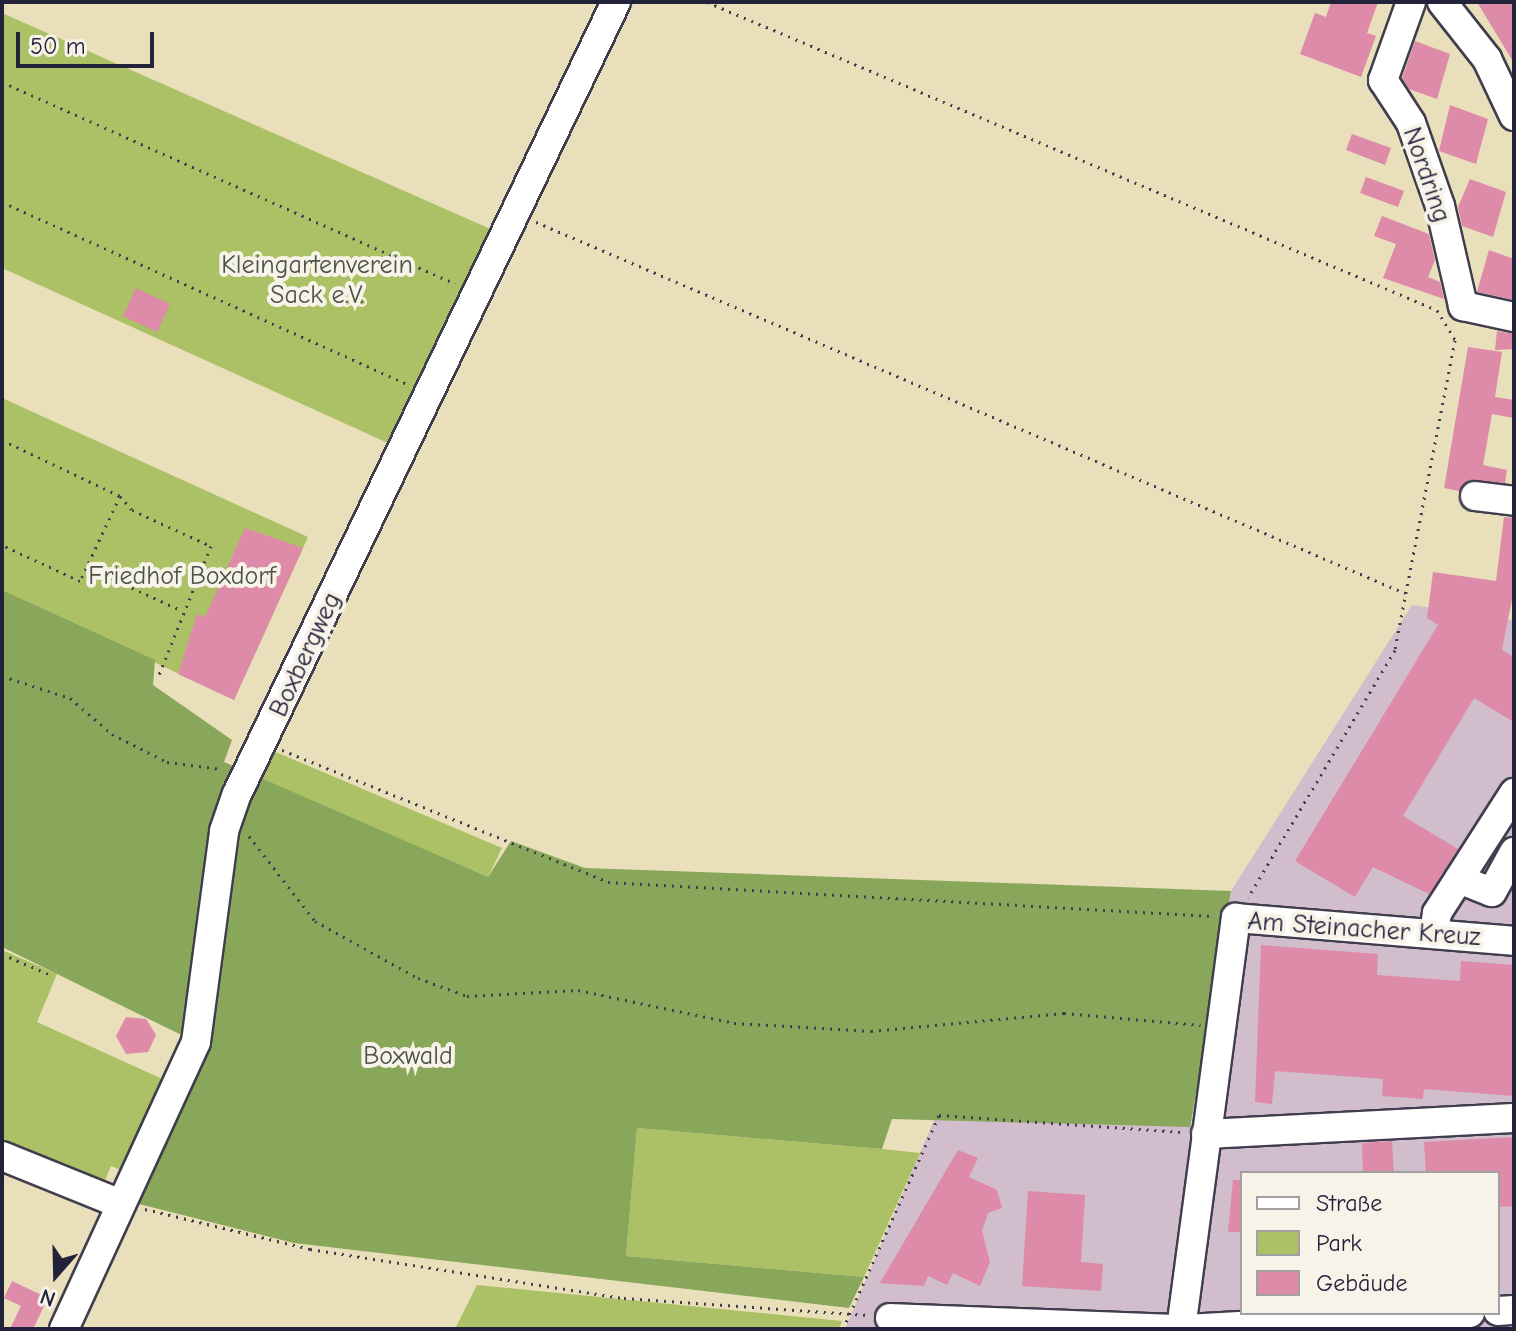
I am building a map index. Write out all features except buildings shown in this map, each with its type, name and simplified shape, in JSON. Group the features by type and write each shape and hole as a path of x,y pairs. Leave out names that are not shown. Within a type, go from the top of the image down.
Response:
{"street":[{"name":"Boxbergweg","path":"64,1329 196,1042 224,831 237,794 616,2"},
{"name":"Nordring","path":"1411,2 1383,80 1411,123 1435,192 1463,306 1514,317"},
{"path":"1442,2 1487,59 1514,116"},
{"path":"1475,496 1514,501"},
{"path":"1434,934 1437,913 1514,793"},
{"path":"1459,879 1492,892 1514,852"},
{"name":"Am Steinacher Kreuz","path":"1181,1329 1236,918 1514,941"},
{"path":"1206,1134 1514,1118"},
{"path":"2,1156 121,1204"},
{"path":"890,1318 1181,1329 1434,1315"}],"path":[{"path":"2,676 70,698 112,734 167,762 258,754 608,882 1236,918 1395,650 1455,340 1437,310 707,2"},
{"path":"2,82 445,279"},
{"path":"2,202 417,388"},
{"path":"515,213 1405,593"},
{"path":"2,440 120,496 132,510 211,546 158,677"},
{"path":"2,545 80,581 120,496"},
{"path":"86,567 183,611"},
{"path":"237,794 243,828 276,881 315,921 418,978 467,996 578,990 734,1023 871,1031 1064,1013 1222,1029"},
{"path":"2,954 49,974"},
{"path":"843,1329 939,1115 1206,1134"},
{"path":"121,1204 310,1249 624,1298 850,1314"}],"shaded area":[{"path":"1412,605 1514,620 1514,1329 845,1329 935,1118 1190,1126 1231,891"}],"green space":[{"name":"Kleingartenverein Sack e.V.","path":"2,13 495,231 390,444 2,268"},
{"name":"Friedhof Boxdorf","path":"2,398 308,537 234,700 2,590"},
{"name":"Boxwald","path":"2,590 155,660 153,685 232,740 224,762 488,877 511,841 585,868 1231,891 1190,1127 892,1119 882,1149 637,1128 626,1256 864,1277 849,1308 294,1243 135,1203 208,1048 2,947"},
{"path":"271,750 502,848 488,877 257,780"},
{"path":"2,950 57,974 37,1022 169,1082 126,1172 111,1166 101,1190 2,1150"},
{"path":"637,1128 920,1153 864,1277 626,1256"},
{"path":"477,1285 842,1321 839,1329 455,1329"}]}
